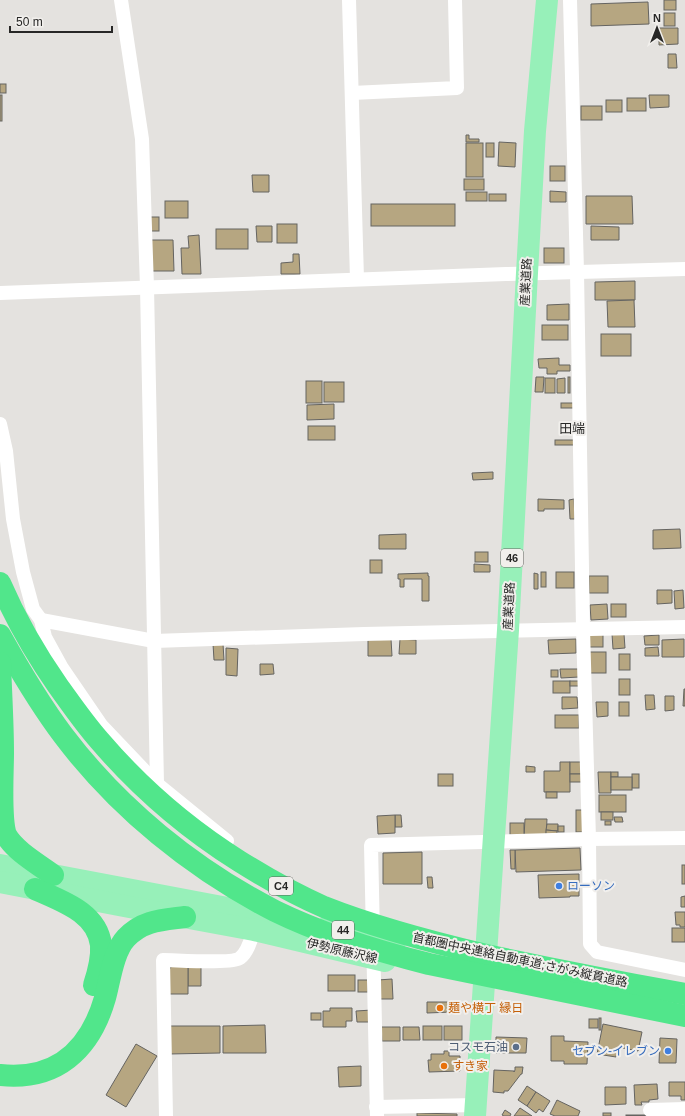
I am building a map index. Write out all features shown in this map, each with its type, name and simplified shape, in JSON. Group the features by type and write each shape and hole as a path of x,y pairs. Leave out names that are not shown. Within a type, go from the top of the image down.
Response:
{"highway":[{"name":"首都圏中央連絡自動車道;さがみ縦貫道路","path":"0,583 28,640 69,702 97,739 126,771 155,798 187,825 218,848 251,869 286,889 324,907 402,934 442,945 523,963 685,994"},
{"name":"首都圏中央連絡自動車道;さがみ縦貫道路","path":"0,635 18,668 49,716 63,735 102,780 146,823 176,847 210,872 248,896 276,911 313,927 352,942 390,954 429,964 685,1016"},
{"path":"0,663 3,752 2,814 5,834 24,854 53,875"},
{"path":"0,1062 17,1063 38,1058 46,1055 64,1043 78,1027 82,1019 97,975 101,945 93,924 84,914 62,901 35,889"},
{"path":"0,1075 24,1076 45,1071 59,1065 73,1056 84,1043 99,1014 105,999 114,963 119,949 126,938 138,927 150,922 185,917"}],"main road":[{"name":"産業道路","path":"476,1111 508,630 535,131 547,0"},
{"name":"伊勢原藤沢線","path":"0,865 53,875 262,923 374,959 485,970 655,994 685,1000"},
{"name":"伊勢原藤沢線","path":"0,882 185,917 262,923 374,935 485,970 685,1020"}],"street":[{"path":"121,0 142,139 147,287 157,784"},
{"path":"349,0 357,279"},
{"path":"352,93 457,88 455,0"},
{"path":"570,0 577,272 590,944 597,952 685,970"},
{"path":"0,293 527,273 685,269"},
{"path":"0,424 6,451 13,519 33,609 41,620 45,637 62,668 101,725 157,784 229,844 257,865 270,893 262,923 246,950 239,958 227,961 163,960 166,1116"},
{"path":"41,620 154,641 685,626"},
{"path":"476,1111 377,1112 371,845 685,838"},
{"path":"655,994 659,965"},
{"path":"650,1110 667,1113 685,1110"}],"building":[{"path":"664,0 676,0 676,10 664,10"},
{"path":"648,2 649,24 591,26 591,4"},
{"path":"664,13 675,13 675,26 664,26"},
{"path":"659,28 678,28 678,44 659,45"},
{"path":"668,54 676,54 677,68 668,68"},
{"path":"0,84 6,84 6,93 0,93"},
{"path":"0,95 2,95 2,121 0,121"},
{"path":"649,95 669,95 669,107 650,108"},
{"path":"627,98 646,98 646,111 627,111"},
{"path":"606,100 622,100 622,112 606,112"},
{"path":"581,106 602,106 602,120 581,120"},
{"path":"466,135 469,135 469,139 479,139 479,142 466,142"},
{"path":"499,142 516,143 515,167 498,166"},
{"path":"466,143 483,143 483,177 466,177"},
{"path":"486,143 494,143 494,157 486,157"},
{"path":"550,166 565,166 565,181 550,181"},
{"path":"252,175 269,175 269,192 253,192"},
{"path":"464,179 484,179 484,190 464,190"},
{"path":"550,191 566,192 566,202 550,202"},
{"path":"466,192 487,192 487,201 466,201"},
{"path":"489,194 506,194 506,201 489,201"},
{"path":"586,196 632,196 633,224 586,224"},
{"path":"165,201 188,201 188,218 165,218"},
{"path":"371,204 455,204 455,226 371,226"},
{"path":"149,217 159,217 159,231 149,231"},
{"path":"277,224 297,224 297,243 277,243"},
{"path":"256,226 272,226 272,242 257,242"},
{"path":"591,226 619,227 619,240 591,240"},
{"path":"216,229 248,229 248,249 216,249"},
{"path":"199,235 201,274 182,274 181,248 189,248 188,236"},
{"path":"149,240 173,240 174,271 149,271"},
{"path":"544,248 564,248 564,263 544,263"},
{"path":"293,254 299,254 300,274 281,274 281,263 293,262"},
{"path":"635,281 635,300 595,300 595,282"},
{"path":"634,300 635,327 608,327 607,301"},
{"path":"569,304 569,320 547,320 547,305"},
{"path":"542,325 568,325 568,340 542,340"},
{"path":"601,334 631,334 631,356 601,356"},
{"path":"559,358 559,365 570,365 570,371 557,371 557,374 547,374 547,368 539,368 538,359"},
{"path":"536,377 544,377 543,392 535,392"},
{"path":"568,377 570,377 570,393 568,393"},
{"path":"545,378 555,378 555,393 545,393"},
{"path":"565,378 565,393 557,393 557,379"},
{"path":"306,381 322,381 322,403 306,403"},
{"path":"324,382 344,382 344,402 324,402"},
{"path":"561,403 576,403 576,408 561,408"},
{"path":"334,404 334,419 307,420 307,405"},
{"path":"308,426 335,426 335,440 308,440"},
{"path":"555,440 576,440 576,445 555,445"},
{"path":"493,472 493,479 473,480 472,473"},
{"path":"538,499 564,500 564,509 544,509 544,511 538,511"},
{"path":"574,499 575,519 570,519 569,500"},
{"path":"680,529 681,548 653,549 653,530"},
{"path":"406,534 406,549 379,549 379,535"},
{"path":"475,552 488,552 488,562 475,562"},
{"path":"370,560 382,560 382,573 370,573"},
{"path":"474,564 490,565 490,572 474,572"},
{"path":"541,572 546,572 546,587 541,587"},
{"path":"556,572 574,572 574,588 556,588"},
{"path":"428,573 429,601 422,601 422,579 404,579 404,587 400,587 400,579 398,579 398,574"},
{"path":"534,573 538,574 538,589 534,589"},
{"path":"589,576 608,576 608,593 589,593"},
{"path":"657,590 672,590 672,603 657,604"},
{"path":"683,590 684,608 675,609 674,591"},
{"path":"607,604 608,619 591,620 590,605"},
{"path":"611,604 626,604 626,617 611,617"},
{"path":"589,634 603,634 603,647 589,647"},
{"path":"612,634 624,634 625,648 613,649"},
{"path":"659,635 659,645 645,645 644,636"},
{"path":"391,639 392,656 368,656 368,640"},
{"path":"400,639 416,640 416,654 399,654"},
{"path":"576,639 576,653 549,654 548,640"},
{"path":"684,639 684,657 662,657 662,640"},
{"path":"213,644 223,644 224,660 214,660"},
{"path":"658,647 659,656 645,656 645,648"},
{"path":"226,648 238,649 237,676 226,675"},
{"path":"589,652 606,652 606,673 589,673"},
{"path":"619,654 630,654 630,670 619,670"},
{"path":"260,664 273,664 274,674 260,675"},
{"path":"560,669 579,669 579,677 561,678"},
{"path":"551,670 558,670 558,677 551,677"},
{"path":"619,679 630,679 630,695 619,695"},
{"path":"553,681 570,681 570,693 553,693"},
{"path":"570,681 579,681 579,686 570,686"},
{"path":"684,689 685,706 683,706"},
{"path":"645,695 654,695 655,709 646,710"},
{"path":"665,696 674,696 674,710 665,711"},
{"path":"562,697 577,697 578,708 562,709"},
{"path":"596,702 608,702 608,716 597,717"},
{"path":"619,702 629,702 629,716 619,716"},
{"path":"555,715 579,715 579,728 555,728"},
{"path":"560,762 570,762 570,792 544,792 544,771 560,771"},
{"path":"570,762 582,762 582,774 570,774"},
{"path":"526,766 535,767 535,772 526,772"},
{"path":"598,772 611,772 611,793 599,793"},
{"path":"611,772 618,772 618,777 611,777"},
{"path":"438,774 453,774 453,786 438,786"},
{"path":"570,774 582,774 582,782 570,782"},
{"path":"632,774 639,774 639,788 632,788"},
{"path":"611,777 632,777 632,790 611,790"},
{"path":"546,792 557,792 557,798 546,798"},
{"path":"599,795 626,795 626,812 599,812"},
{"path":"576,810 583,810 583,832 576,832"},
{"path":"601,812 613,812 613,820 601,820"},
{"path":"395,815 401,815 402,827 395,827"},
{"path":"395,815 395,833 378,834 377,816"},
{"path":"614,817 622,817 623,822 615,822"},
{"path":"525,819 547,819 546,837 524,837"},
{"path":"605,821 611,821 611,825 605,825"},
{"path":"510,823 524,823 524,835 510,835"},
{"path":"547,824 558,824 558,831 546,830"},
{"path":"558,826 564,826 564,832 558,832"},
{"path":"546,830 557,831 557,836 546,836"},
{"path":"580,848 581,870 516,872 515,850"},
{"path":"510,850 515,850 515,869 511,869"},
{"path":"422,852 422,884 383,884 383,853"},
{"path":"682,865 685,865 685,884 682,884"},
{"name":"ローソン","path":"579,874 579,896 539,898 538,875"},
{"path":"427,877 432,877 433,888 428,888"},
{"path":"685,896 685,907 681,907 681,897"},
{"path":"675,912 685,912 685,927 676,925"},
{"path":"672,928 685,928 685,942 672,942"},
{"path":"201,965 201,986 188,986 188,966"},
{"path":"172,966 188,966 188,994 166,994 166,973"},
{"path":"328,975 355,975 355,991 328,991"},
{"path":"392,979 393,999 378,999 378,980"},
{"path":"358,980 368,980 368,992 358,992"},
{"name":"麺や横丁 縁日","path":"427,1002 452,1002 452,1012 427,1013"},
{"path":"330,1008 352,1008 352,1021 346,1021 346,1027 323,1027 323,1011 330,1011"},
{"path":"372,1010 372,1022 357,1022 356,1011"},
{"path":"311,1013 321,1013 321,1020 311,1020"},
{"path":"599,1018 601,1018 601,1030 599,1030"},
{"path":"589,1019 598,1019 598,1028 589,1028"},
{"path":"603,1024 642,1032 638,1051 618,1047 616,1057 597,1054"},
{"path":"265,1025 266,1053 223,1053 223,1026"},
{"path":"168,1026 220,1026 220,1053 169,1054"},
{"path":"423,1026 442,1026 442,1040 423,1040"},
{"path":"444,1026 462,1026 462,1040 444,1040"},
{"path":"381,1027 400,1027 400,1041 382,1041"},
{"path":"403,1027 419,1027 420,1040 403,1040"},
{"path":"551,1036 564,1036 564,1041 588,1042 587,1064 564,1064 564,1061 551,1061"},
{"path":"496,1037 527,1038 526,1053 496,1053"},
{"name":"セブン-イレブン","path":"660,1038 677,1039 676,1063 659,1063"},
{"path":"136,1044 157,1056 126,1107 106,1095"},
{"name":"すき家","path":"444,1051 449,1051 449,1056 460,1056 460,1071 429,1072 428,1060 431,1060 431,1054 444,1054"},
{"path":"361,1066 361,1086 339,1087 338,1067"},
{"path":"515,1067 523,1067 522,1074 508,1091 504,1091 504,1093 493,1092 494,1070 514,1072"},
{"path":"669,1082 685,1082 685,1100 681,1100 681,1096 669,1096"},
{"path":"657,1084 658,1099 649,1100 649,1102 641,1102 642,1105 635,1105 634,1085"},
{"path":"527,1086 536,1092 527,1106 518,1100"},
{"path":"605,1087 626,1087 626,1104 605,1105"},
{"path":"536,1092 550,1101 543,1112 539,1109 536,1113 527,1106"},
{"path":"557,1100 580,1111 578,1116 555,1116 550,1114"},
{"path":"520,1108 532,1116 514,1116"},
{"path":"505,1110 511,1114 510,1116 502,1115"},
{"path":"417,1113 457,1114 457,1116 417,1116"},
{"path":"603,1113 611,1113 611,1116 603,1116"},
{"path":"647,1115 647,1116 626,1116"}],"place":[{"name":"ローソン","path":"559,886"},
{"name":"麺や横丁 縁日","path":"440,1008"},
{"name":"コスモ石油","path":"516,1047"},
{"name":"セブン-イレブン","path":"668,1051"},
{"name":"すき家","path":"444,1066"}],"district":[{"name":"田端","path":"572,428"}]}
